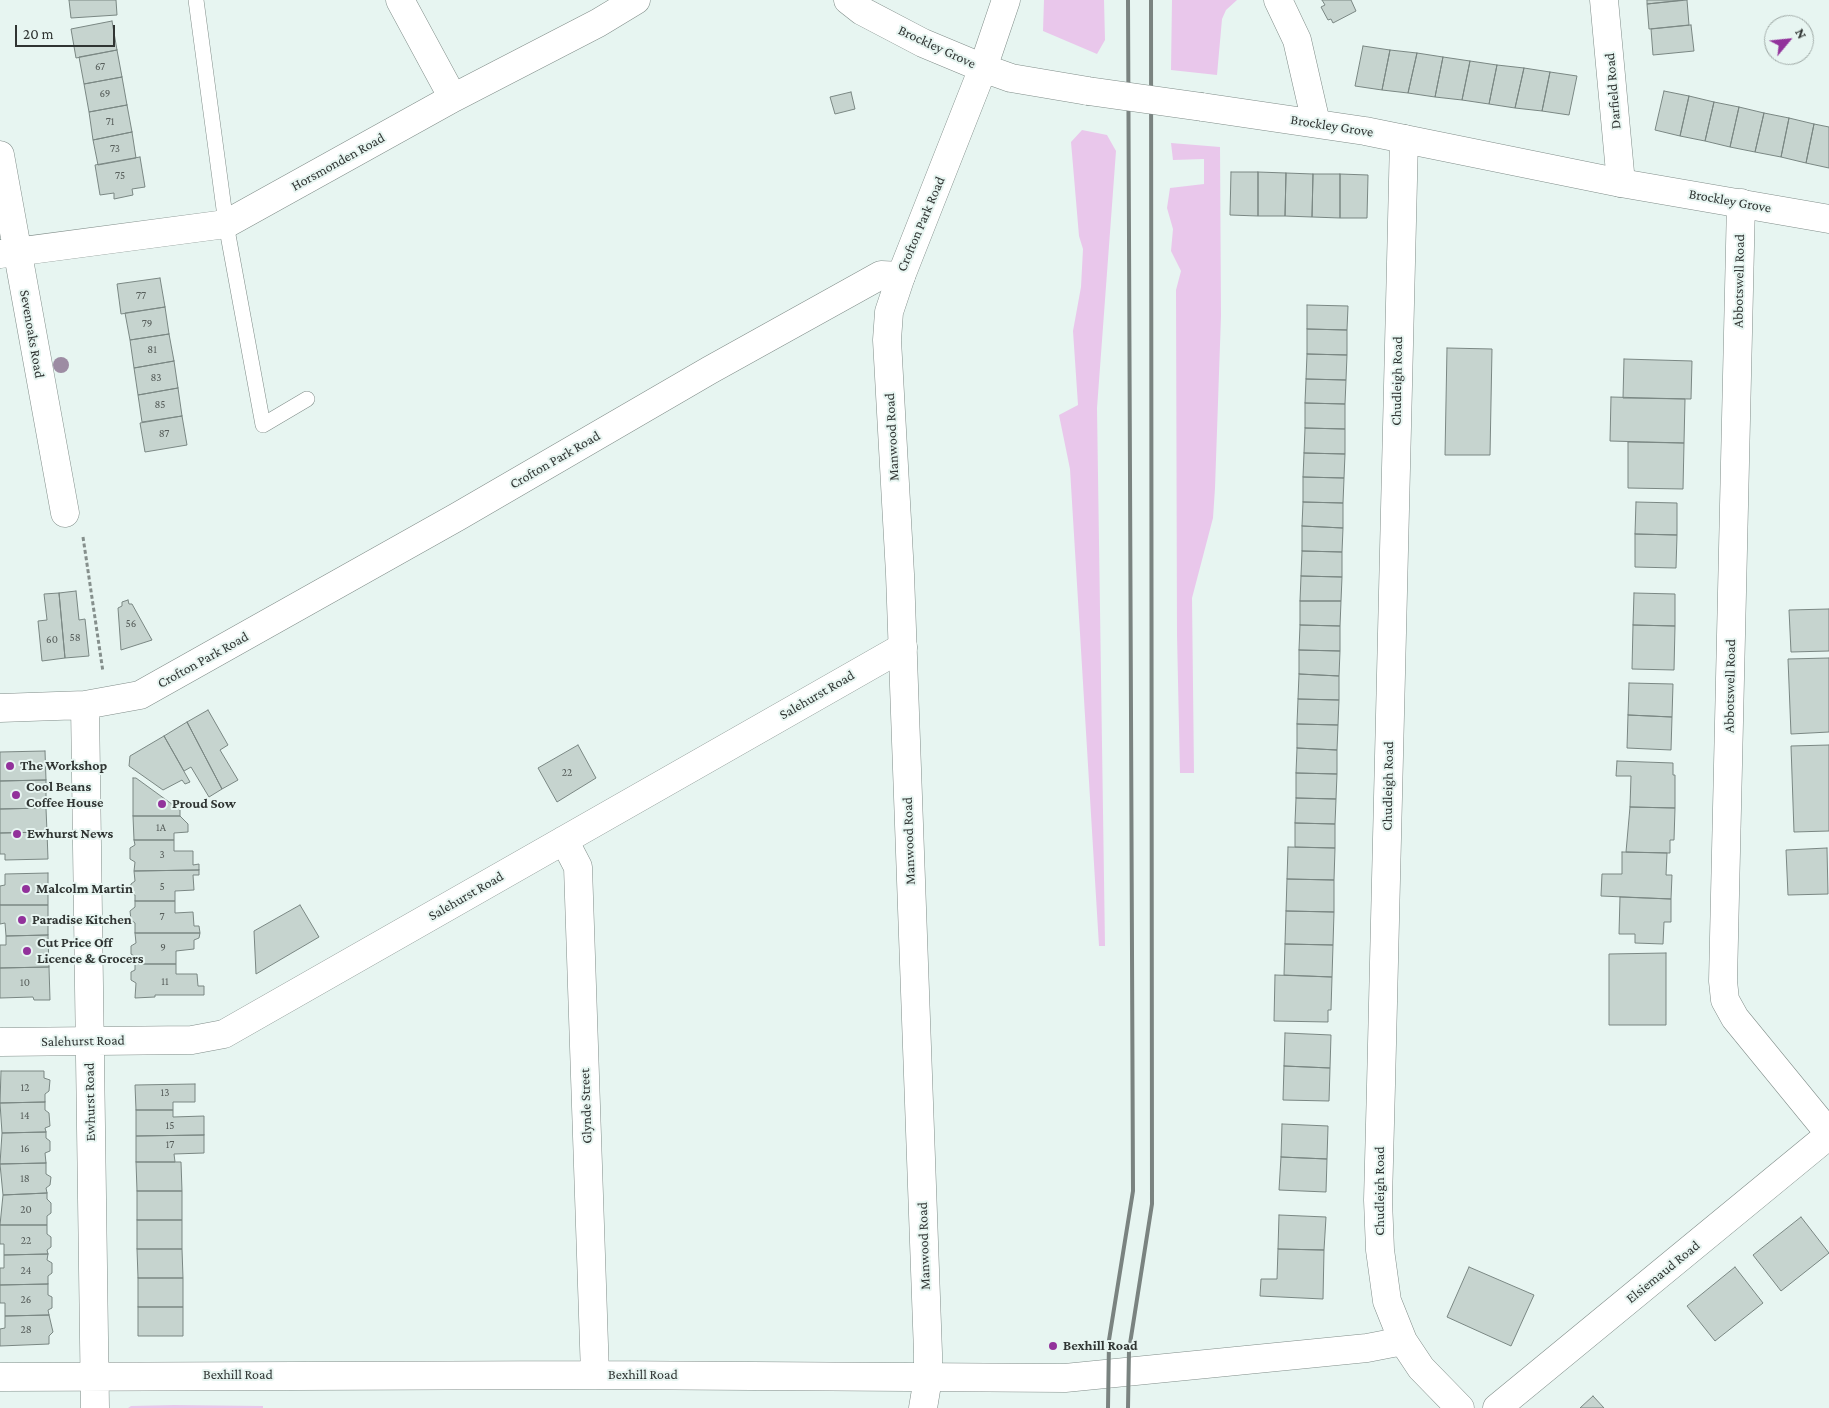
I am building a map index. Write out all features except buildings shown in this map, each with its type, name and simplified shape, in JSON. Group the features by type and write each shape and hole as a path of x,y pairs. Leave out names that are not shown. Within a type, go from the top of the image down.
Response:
{"street":[{"path":"400,0 453,98"},
{"name":"Horsmonden Road","path":"9,253 226,224 453,98 598,23 636,0"},
{"name":"Brockley Grove","path":"848,0 862,11 923,42 1010,78 1088,91 1316,123 1404,138 1621,182 1829,220"},
{"name":"Crofton Park Road","path":"0,708 96,704 140,695 457,517 710,370 881,275 901,276 983,68 1006,0"},
{"path":"1278,0 1297,40 1316,123"},
{"name":"Darfield Road","path":"1604,0 1621,182"},
{"name":"Chudleigh Road","path":"1404,138 1378,1200 1380,1250 1387,1301 1403,1341 1421,1368 1460,1408"},
{"name":"Sevenoaks Road","path":"0,155 9,253 74,522"},
{"name":"Abbotswell Road","path":"1741,203 1723,981 1725,1000 1734,1018 1829,1134"},
{"name":"Manwood Road","path":"901,276 889,312 887,340 902,647 928,1378 924,1408"},
{"name":"Salehurst Road","path":"0,1042 192,1040 224,1034 902,647"},
{"name":"Ewhurst Road","path":"95,1408 89,1041 96,704"},
{"name":"Glynde Street","path":"564,840 578,867 596,1375"},
{"name":"Elsiemaud Road","path":"1497,1408 1829,1134"},
{"name":"Bexhill Road","path":"0,1377 94,1375 596,1375 928,1378 1095,1376 1367,1348 1403,1341"}],"lane":[{"path":"196,0 226,224 263,426 307,400"}],"path":[{"path":"74,522 96,704"}],"shaded area":[{"path":"1044,0 1104,0 1105,40 1097,54 1043,31"},
{"path":"1172,0 1237,0 1226,10 1222,19 1217,75 1171,70"},
{"path":"1082,130 1107,135 1116,151 1097,408 1105,946 1099,946 1070,469 1059,415 1078,405 1073,331 1081,287 1083,249 1079,236 1071,142"},
{"path":"1171,143 1220,147 1221,316 1215,488 1213,518 1192,598 1194,773 1180,773 1177,635 1176,290 1181,271 1171,251 1173,229 1167,208 1170,188 1204,184 1204,159 1173,160"},
{"path":"131,1406 263,1406 263,1408 128,1408"}],"railway":[{"path":"1108,1408 1109,1340 1133,1191 1128,0"},
{"path":"1128,1408 1129,1350 1152,1204 1151,0"}],"place":[{"name":"The Workshop","path":"10,766"},
{"name":"Cool Beans Coffee House","path":"16,795"},
{"name":"Proud Sow","path":"162,804"},
{"name":"Ewhurst News","path":"17,834"},
{"name":"Malcolm Martin","path":"26,889"},
{"name":"Paradise Kitchen","path":"22,920"},
{"name":"Cut Price Off Licence & Grocers","path":"27,951"},
{"name":"Bexhill Road","path":"1053,1346"}]}
